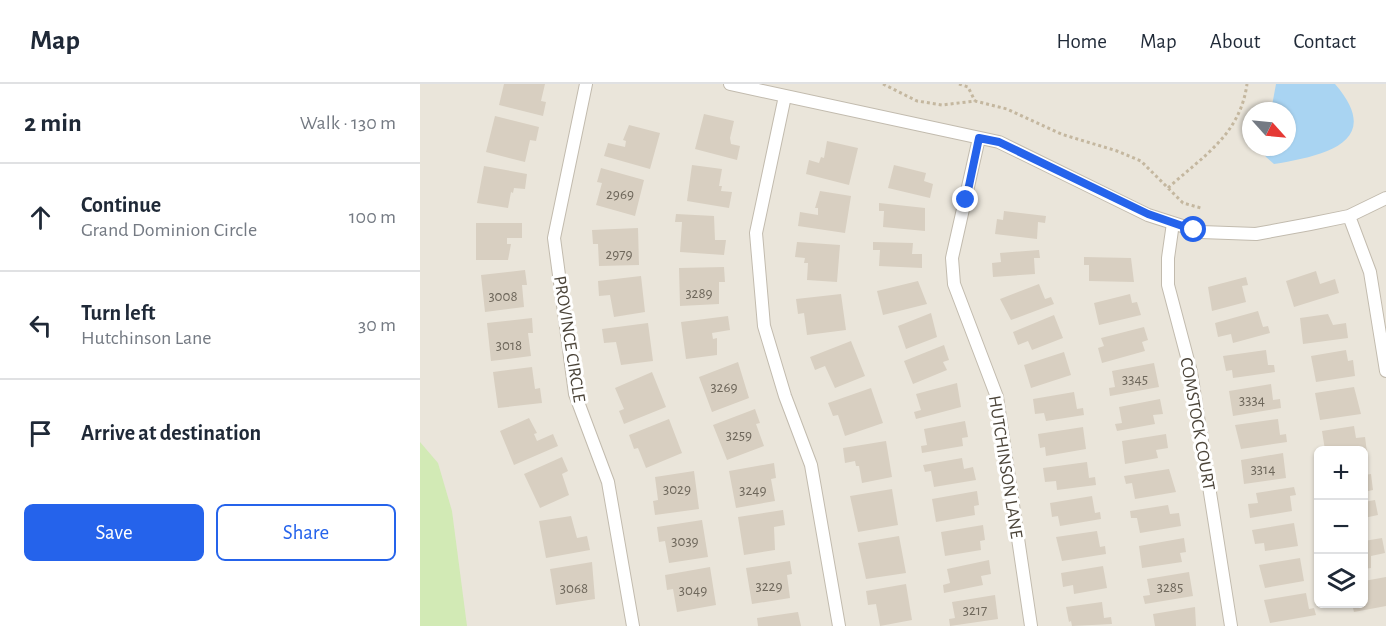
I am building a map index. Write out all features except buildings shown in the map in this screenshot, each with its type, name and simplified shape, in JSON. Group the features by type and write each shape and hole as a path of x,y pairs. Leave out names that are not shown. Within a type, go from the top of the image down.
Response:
{"street":[{"name":"PROVINCE CIRCLE","path":"586,84 554,238 575,394 608,482 633,626"},
{"path":"730,84 999,142 1148,214 1201,232 1256,234 1349,216 1386,198"},
{"path":"785,96 756,233 764,326 785,396 811,465 839,626"},
{"name":"HUTCHINSON LANE","path":"979,138 952,258 954,284 997,397 1031,626"},
{"path":"1349,216 1370,272 1386,371"},
{"name":"COMSTOCK COURT","path":"1173,223 1168,258 1168,285 1191,372 1231,626"}],"path":[{"path":"882,84 917,101 942,105 975,101 1007,109 1061,134 1141,161 1183,203 1201,208"},
{"path":"959,84 968,87 975,101"},
{"path":"1168,188 1227,135 1242,108 1247,84"}],"shaded area":[{"path":"420,84 1386,84 1386,626 420,626"}],"green space":[{"path":"420,442 438,463 452,511 467,626 420,626"}],"water":[{"path":"1276,84 1335,84 1349,104 1354,120 1351,133 1342,143 1328,151 1274,164 1266,156 1296,156 1296,102 1273,102"}],"route":[{"path":"966,200 979,138 999,142 1148,214 1194,230"}]}
